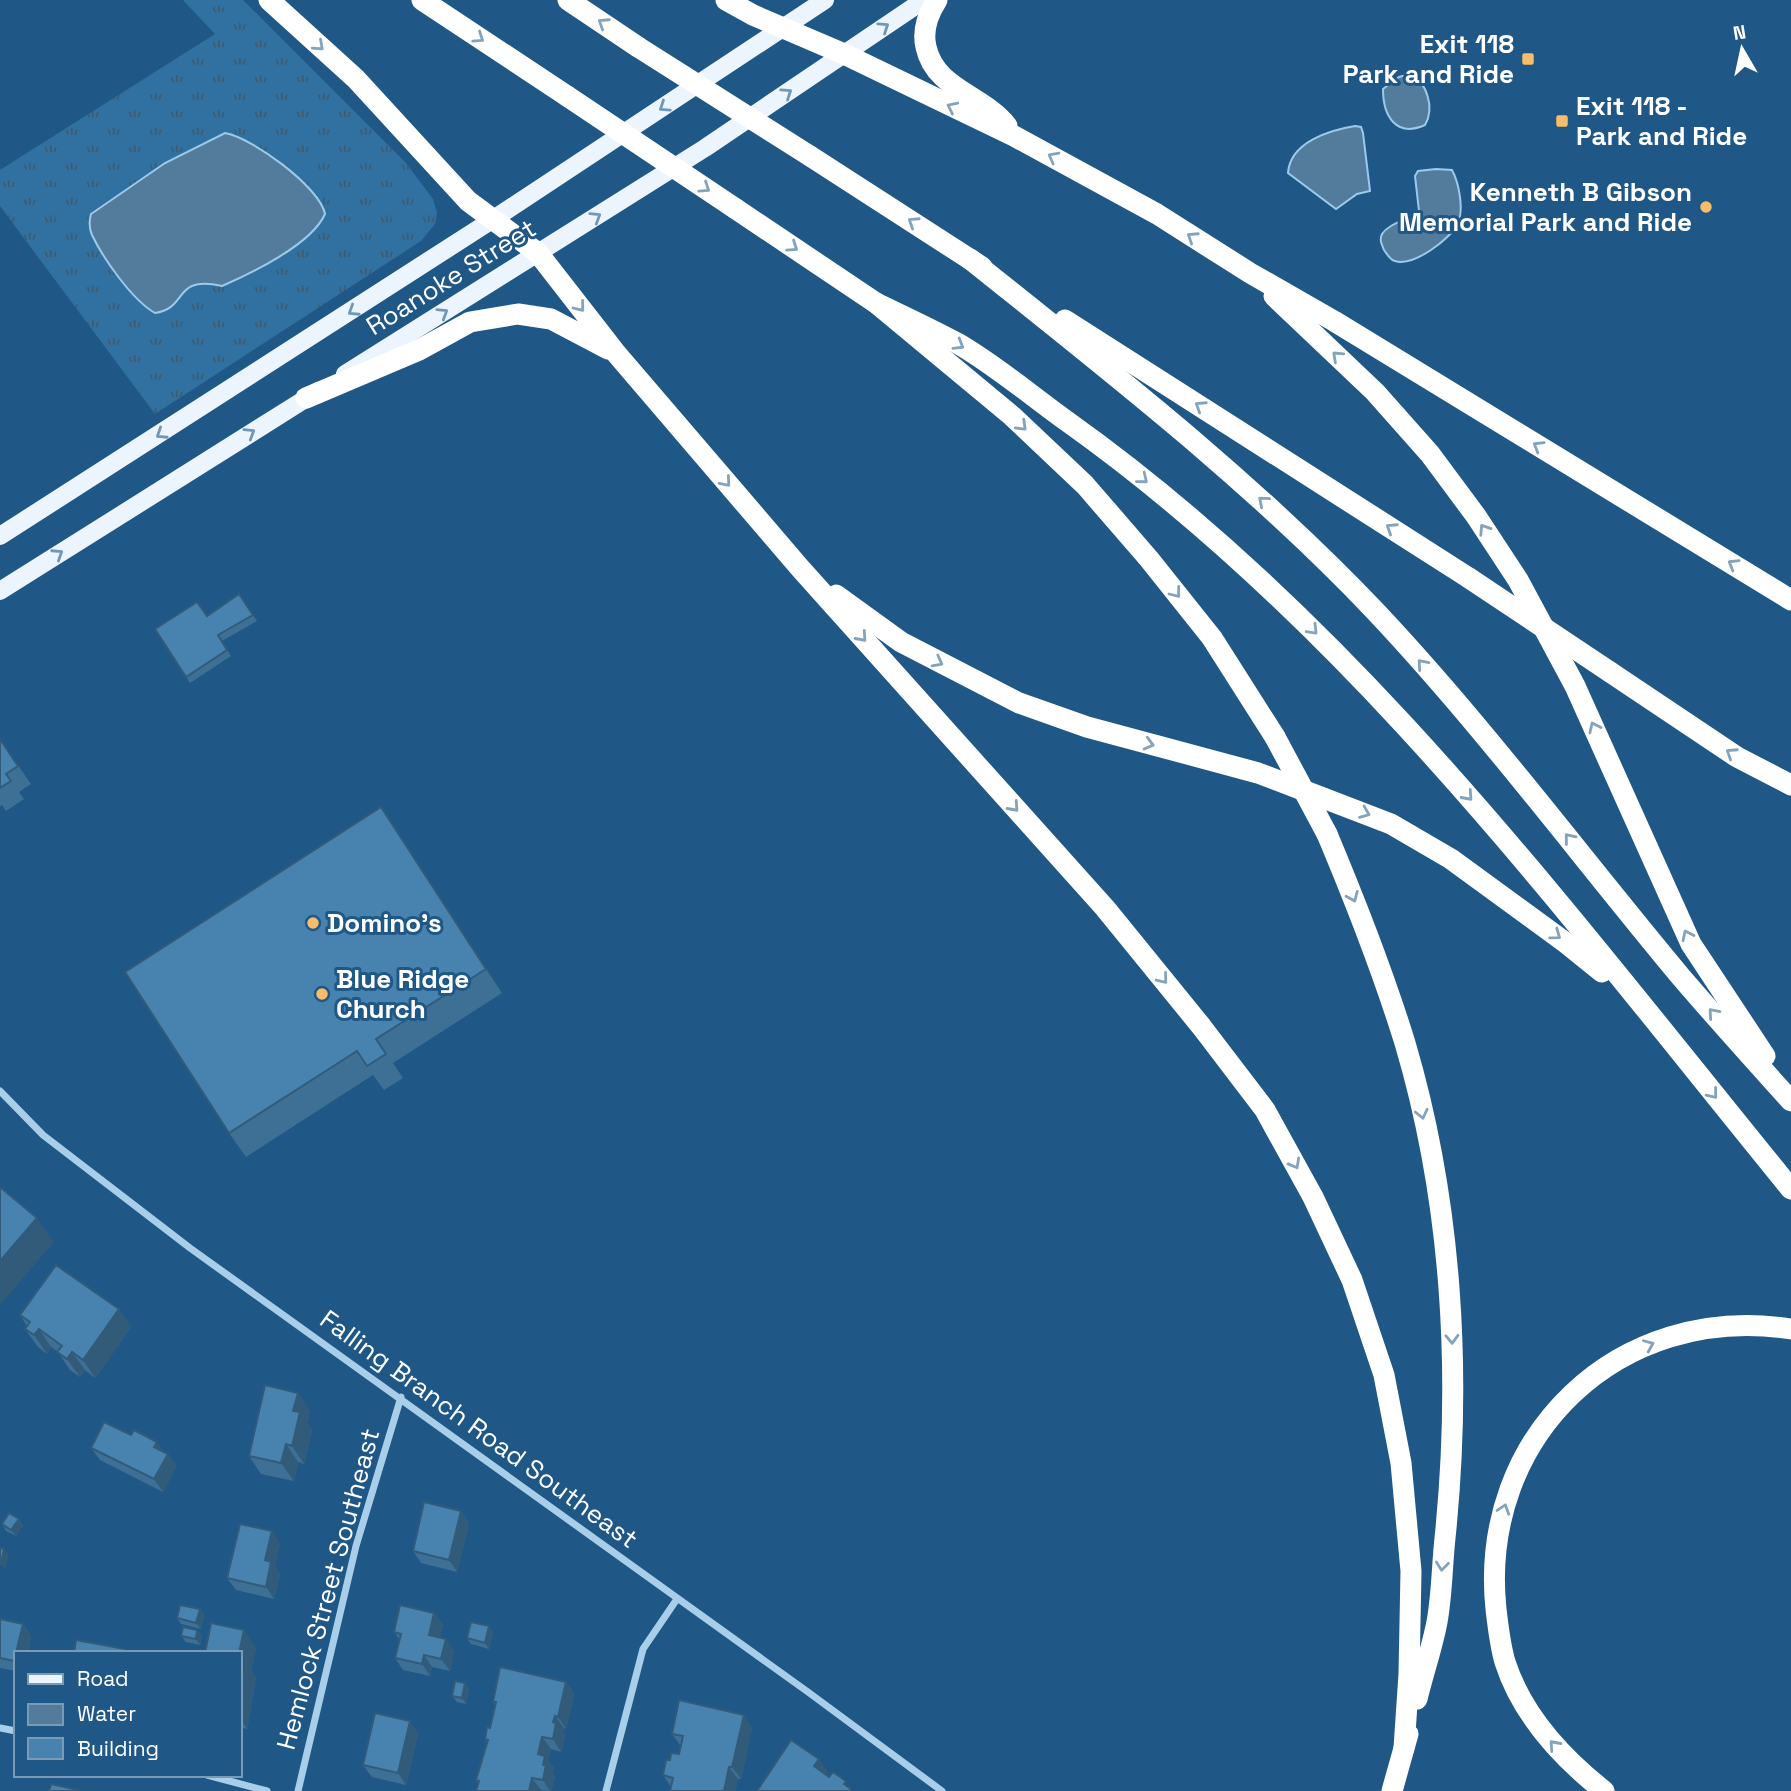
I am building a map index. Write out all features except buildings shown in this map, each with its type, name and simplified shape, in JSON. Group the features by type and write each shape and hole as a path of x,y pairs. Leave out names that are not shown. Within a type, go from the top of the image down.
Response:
{"highway":[{"path":"268,0 356,79 468,201 538,253 615,352 800,568 1105,908 1265,1110 1313,1197 1352,1280 1384,1375 1401,1463 1411,1571 1404,1748"},
{"path":"422,0 876,303 1012,416 1085,485 1149,559 1212,638 1275,737 1327,834 1370,936 1405,1045 1426,1134 1444,1239 1452,1336 1452,1466 1437,1622 1392,1791"},
{"path":"568,0 1469,578 1737,757 1791,785"},
{"path":"726,0 782,29 844,54 1014,136 1157,214 1791,600"},
{"path":"937,0 925,30 925,43 932,65 944,79 1003,121 1014,136"},
{"path":"970,260 1148,401 1266,503 1377,614 1481,732 1682,977 1791,1101"},
{"path":"1250,273 1375,392 1430,454 1476,516 1518,580 1575,686 1691,944 1791,1095"},
{"path":"876,303 959,344 1106,449 1233,555 1299,616 1394,712 1486,816 1791,1189"},
{"path":"306,398 419,350 470,323 518,314 551,319 615,352"},
{"path":"800,568 901,642 1019,703 1087,727 1258,773 1391,824 1451,859 1566,943 1639,1003"},
{"path":"1604,1791 1576,1769 1548,1740 1523,1702 1506,1662 1497,1614 1494,1556 1500,1522 1513,1483 1529,1446 1555,1410 1588,1380 1626,1355 1666,1338 1704,1328 1759,1325 1791,1329"}],"main road":[{"name":"Roanoke Street","path":"0,536 492,220 825,0"},
{"name":"Roanoke Street","path":"0,591 705,148 924,0"}],"street":[{"name":"Falling Branch Road Southeast","path":"0,1091 43,1135 80,1166 190,1248 401,1397 942,1791"},
{"name":"Hemlock Street Southeast","path":"298,1791 356,1546 401,1397"},
{"path":"606,1791 643,1649 677,1598"},
{"path":"214,1777 267,1791"}],"green space":[{"path":"183,0 243,0 406,163 433,199 437,213 435,224 421,241 155,414 0,206 0,170 215,34"}],"water":[{"path":"1409,74 1425,89 1429,111 1425,125 1406,129 1393,122 1389,116 1385,108 1383,89 1399,77"},
{"path":"1355,126 1361,127 1363,133 1370,191 1357,194 1336,209 1288,173 1290,162 1303,146 1313,139"},
{"path":"225,133 251,144 283,165 311,191 325,214 308,236 280,256 222,286 206,284 188,288 173,305 155,313 128,289 103,255 91,232 91,214 165,163"},
{"path":"1452,170 1455,175 1461,204 1458,223 1448,237 1421,256 1403,262 1393,260 1384,250 1382,234 1389,227 1419,211 1415,176 1418,171"}],"place":[{"name":"Exit 118 Park and Ride","path":"1528,59"},
{"name":"Exit 118 - Park and Ride","path":"1562,121"},
{"name":"Kenneth B Gibson Memorial Park and Ride","path":"1706,207"},
{"name":"Domino's","path":"313,923"},
{"name":"Blue Ridge Church","path":"322,994"}]}
